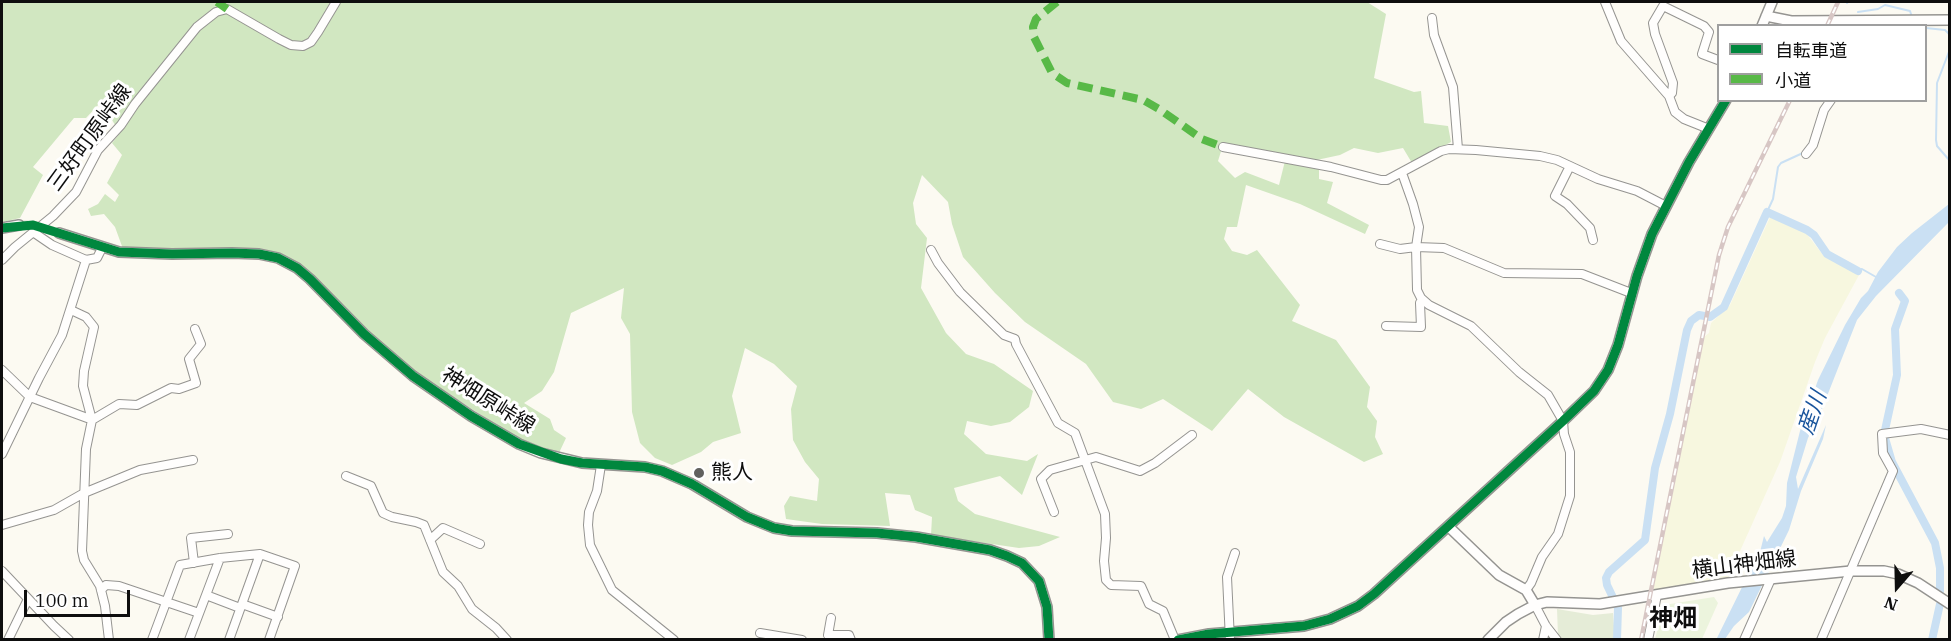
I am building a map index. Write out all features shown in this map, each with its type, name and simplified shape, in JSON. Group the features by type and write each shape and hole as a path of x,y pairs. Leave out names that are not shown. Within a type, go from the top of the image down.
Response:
{"street":[{"name":"三好町原峠線","path":"2,260 53,216 76,192 98,150 121,125 135,104 197,27 216,12 227,9 291,45 303,46 311,42 336,2"},
{"path":"1605,2 1622,41 1669,96 1672,108 1679,116 1710,129"},
{"path":"1772,2 1764,21 1850,24 1950,20"},
{"path":"1669,96 1672,93 1673,83 1653,23 1663,6 1704,26 1709,32 1702,54 1717,59"},
{"path":"1432,18 1434,35 1453,87 1458,149"},
{"path":"931,250 960,292 1004,335 1015,339 1058,423 1075,433 1105,514 1104,561 1106,580 1111,585 1141,586 1149,604 1163,611 1176,639 1230,636 1322,622 1339,615 1374,594 1594,391 1608,370 1618,345 1631,293 1643,258 1666,206 1725,102"},
{"path":"1806,154 1813,145 1824,110 1830,102"},
{"path":"1223,147 1331,167 1381,180 1387,180 1402,173 1441,151 1458,149 1540,156 1557,160 1598,179 1637,191 1666,206"},
{"path":"1570,166 1555,196 1568,204 1590,228 1593,240"},
{"path":"1402,173 1419,227 1416,247 1417,290 1421,298 1429,305 1471,326 1519,372 1548,394 1563,421 1564,434 1570,452 1570,496 1558,534 1542,557 1526,590"},
{"path":"2,228 19,225"},
{"path":"33,232 52,245 86,261 97,258 102,248"},
{"name":"神畑原峠線","path":"59,233 102,248 142,254 232,253 278,258 297,268 310,279 350,321 393,359 471,416 519,444 541,453 561,459 601,465 645,467 662,471 692,484 747,517 774,528 824,533 877,533 916,537 1008,555 1022,563 1039,581 1047,607 1050,639"},
{"path":"1380,244 1400,249 1444,248 1504,273 1582,274 1631,293"},
{"path":"2,454 62,335 86,261"},
{"path":"1386,326 1421,327 1420,303"},
{"path":"71,310 86,317 94,327 83,386 91,420 86,449 82,551 84,560 101,590 109,639"},
{"path":"91,420 119,404 137,405 171,388 180,389 196,383 189,359 201,344 195,329"},
{"path":"2,370 30,397 91,420"},
{"path":"1821,639 1893,471 1883,453 1882,434 1921,429 1950,435"},
{"path":"1054,512 1041,479 1050,470 1096,457 1140,471 1155,463 1192,435"},
{"path":"2,525 54,510 84,493 140,470 194,460"},
{"path":"601,465 597,490 589,512 590,545 612,590 674,639"},
{"path":"346,476 371,486 383,513 392,518 424,525 443,572 458,586 472,609 507,639"},
{"path":"1449,526 1499,575 1526,590 1546,626 1557,639"},
{"path":"430,540 443,528 480,544"},
{"path":"194,562 191,538 228,534"},
{"path":"1230,636 1227,577 1235,553"},
{"path":"229,639 260,554"},
{"path":"152,639 180,565 260,554 296,566 269,639"},
{"path":"189,639 220,558"},
{"path":"2,571 69,639"},
{"name":"横山神畑線","path":"1535,605 1553,602 1600,604 1732,583 1851,571 1884,571 1898,574 1918,583 1950,604"},
{"path":"1744,639 1769,579"},
{"path":"101,590 110,584 199,613"},
{"path":"206,595 278,617"},
{"path":"1648,639 1658,595"},
{"path":"8,639 28,599"},
{"path":"1488,639 1506,622 1535,605"},
{"path":"831,618 828,636 849,635 851,639"},
{"path":"1543,639 1546,626"},
{"path":"760,633 802,639"}],"green space":[{"path":"2,2 1367,2 1386,14 1374,78 1414,92 1421,91 1424,123 1448,126 1451,142 1412,163 1403,148 1378,153 1354,148 1340,155 1312,161 1223,145 1218,161 1235,178 1245,172 1279,185 1285,161 1319,168 1319,179 1333,182 1327,203 1369,225 1365,234 1300,204 1246,185 1237,227 1227,227 1224,239 1232,251 1247,255 1257,250 1300,305 1292,321 1336,340 1370,387 1367,407 1377,421 1375,437 1383,454 1364,462 1284,417 1248,389 1212,431 1163,399 1141,409 1113,402 1086,364 1025,322 963,257 952,224 948,202 922,175 913,203 916,224 927,238 921,288 946,333 966,354 994,364 1033,391 1029,407 1010,422 991,426 967,421 964,434 986,454 1027,461 1038,454 1022,495 1000,476 954,488 958,501 975,514 1060,537 1039,546 1019,548 931,535 932,517 915,510 910,495 885,493 890,526 822,524 786,519 784,506 790,496 817,501 819,479 805,462 793,440 791,409 797,386 774,364 745,348 732,396 741,433 713,442 701,452 672,465 655,458 640,443 632,412 630,334 621,318 624,288 571,313 554,372 542,391 524,403 550,419 554,430 566,438 558,455 540,451 414,372 282,258 123,249 115,227 104,214 91,216 88,209 98,204 105,194 115,202 119,195 107,183 122,155 112,143 120,133 101,102 86,118 74,118 33,167 43,175 20,218 2,222"},
{"path":"1771,215 1806,233 1823,255 1859,275 1825,338 1780,462 1727,580 1653,590 1704,337 1709,333 1711,323 1730,305"},
{"path":"1714,597 1718,603 1702,639 1655,639 1664,605"},
{"path":"1557,609 1593,615 1613,613 1615,639 1561,639 1558,635"}],"water":[{"name":"産川","path":"1949,204 1949,222 1876,296 1857,320 1820,414 1808,438 1796,477 1798,489 1826,425 1823,439 1801,491 1789,530 1749,612 1734,626 1725,639 1716,640 1749,573 1758,560 1764,536 1767,542 1782,518 1786,506 1787,483 1800,431 1818,380 1845,325 1878,272 1897,247"}],"waterway":[{"path":"1858,12 1878,9 1885,5 1910,11 1912,17"},
{"path":"1927,28 1945,30 1950,35"},
{"path":"1950,49 1937,83 1936,140 1937,146 1950,161"},
{"path":"1767,212 1773,199 1778,167 1781,163 1805,152"},
{"path":"1617,640 1618,608 1606,578 1609,572 1645,540 1655,468 1691,321 1699,315 1710,317 1724,307 1767,212 1807,230 1814,235 1827,254 1858,271"},
{"path":"1856,270 1862,269 1876,277"},
{"path":"1885,430 1897,375 1895,329 1905,301 1899,293"},
{"path":"1885,438 1892,462 1935,543 1940,568 1940,591"},
{"path":"1932,640 1940,604"}],"tunnel":[{"path":"19,225 33,225 59,233"}],"railway":[{"path":"1828,24 1838,2"},
{"path":"1641,640 1719,255 1728,227 1789,102"}],"marked path":[{"path":"217,2 227,9"},
{"path":"1057,2 1036,19 1033,27 1034,37 1052,73 1067,83 1143,100 1202,139 1223,147"}],"cycle path":[{"path":"1178,640 1209,634 1304,626 1330,619 1358,606 1374,594 1594,391 1608,370 1618,345 1637,276 1652,234 1689,162 1725,102"},
{"path":"2,228 33,225 119,252 259,254 278,258 297,268 310,279 364,334 413,376 471,416 519,444 561,459 582,463 645,467 662,471 692,484 747,517 774,528 792,531 877,533 916,537 990,550 1007,556 1022,563 1039,581 1047,607 1049,640"}],"place":[{"name":"熊人","path":"699,473"}],"district":[{"name":"神畑","path":"1673,619"}]}
